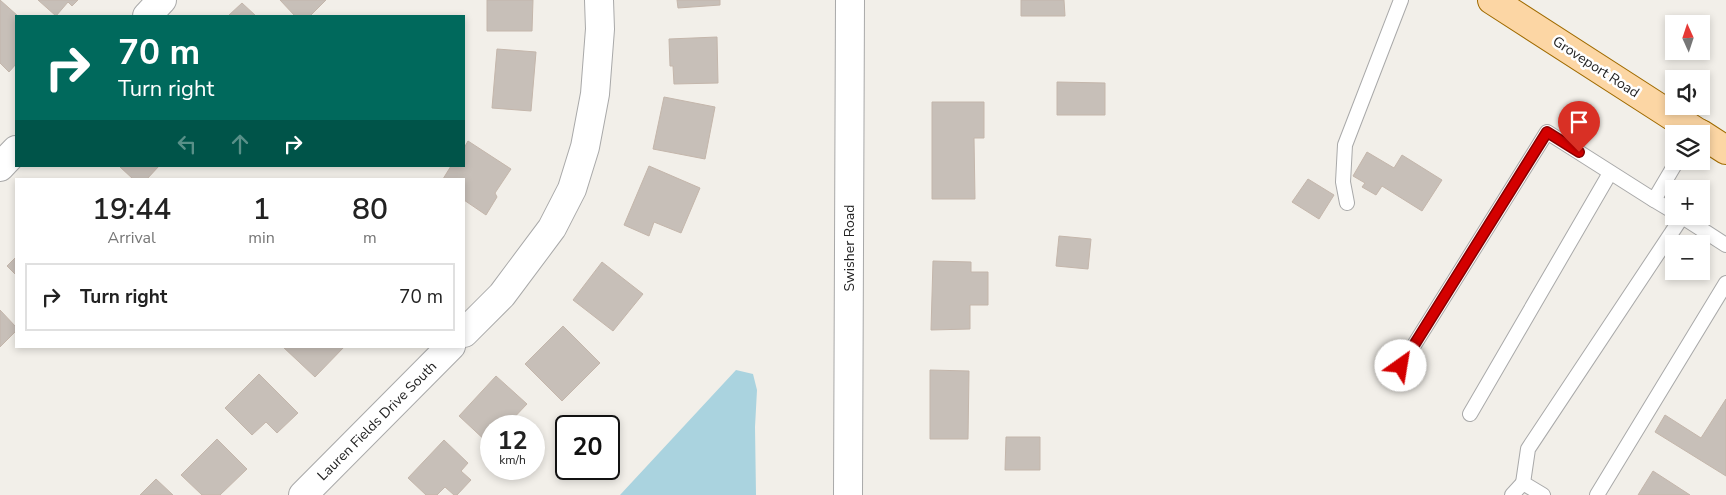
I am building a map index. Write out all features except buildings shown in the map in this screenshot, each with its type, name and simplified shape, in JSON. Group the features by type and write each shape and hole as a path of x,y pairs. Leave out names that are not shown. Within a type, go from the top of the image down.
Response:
{"main road":[{"name":"Groveport Road","path":"1492,0 1686,125"},
{"name":"Groveport Road","path":"1710,140 1726,150"}],"street":[{"path":"147,15 162,0"},
{"path":"465,332 502,294 552,228 572,189 585,147 595,94 600,29 599,0"},
{"name":"Swisher Road","path":"848,495 850,0"},
{"path":"0,167 15,151"},
{"name":"Lauren Fields Drive South","path":"303,495 449,348"}],"lane":[{"path":"1347,203 1343,182 1345,145 1401,0"},
{"path":"1401,366 1547,132 1665,207"},
{"path":"1654,200 1672,170"},
{"path":"1470,414 1610,173"},
{"path":"1512,495 1523,483 1528,449 1673,225"},
{"path":"1695,225 1726,245"},
{"path":"1597,495 1726,283"},
{"path":"1523,483 1543,495"}],"water":[{"path":"736,370 753,374 757,390 755,427 756,495 620,495"}],"route":[{"path":"1401,366 1547,132 1579,152"}]}
